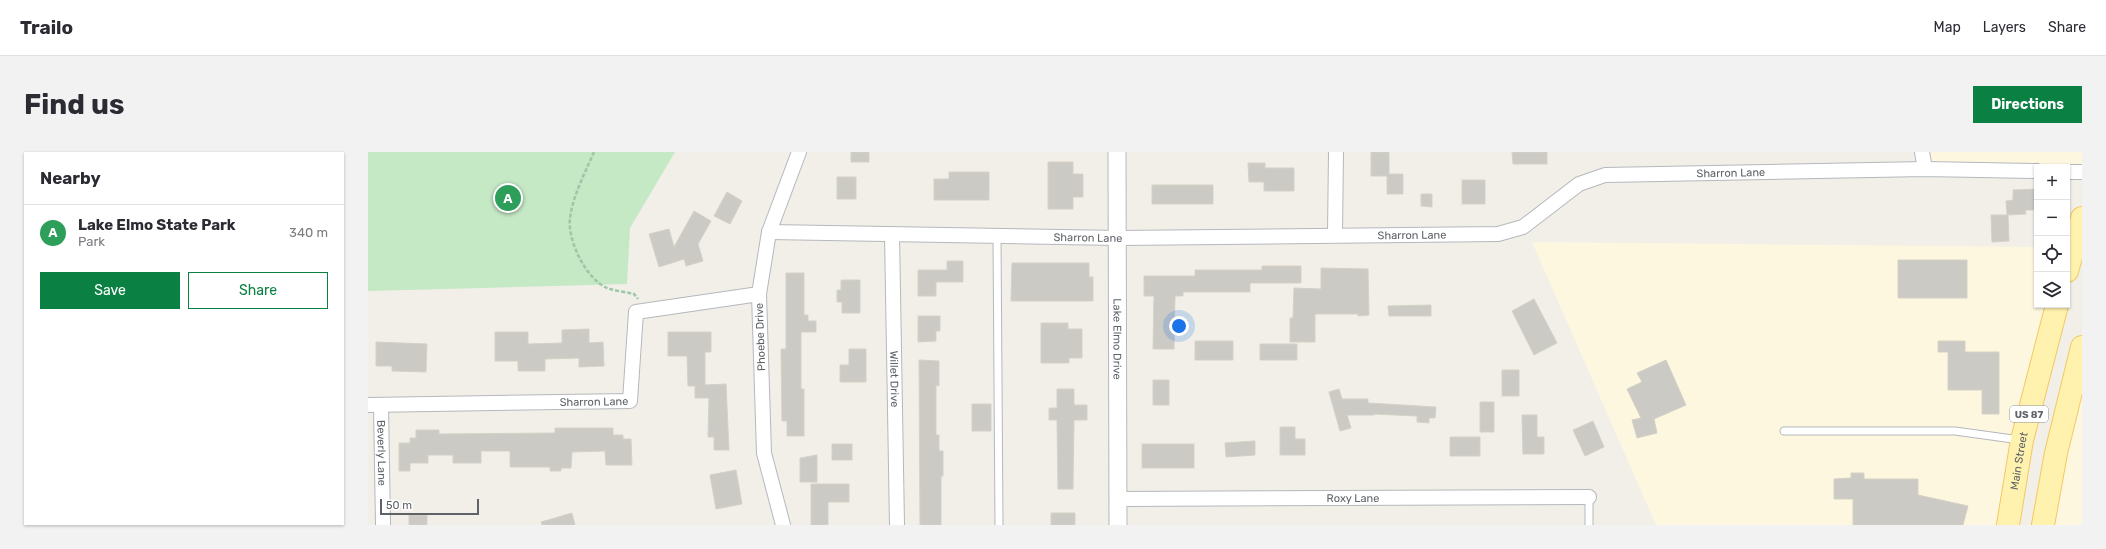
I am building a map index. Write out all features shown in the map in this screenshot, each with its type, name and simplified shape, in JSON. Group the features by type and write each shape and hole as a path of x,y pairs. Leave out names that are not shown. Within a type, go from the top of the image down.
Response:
{"main road":[{"path":"2070,260 2082,218"},
{"name":"Main Street","path":"2008,525 2022,440 2056,308"},
{"name":"US 87","path":"2043,525 2056,452 2082,347"}],"street":[{"name":"Phoebe Drive","path":"783,525 764,453 759,294 769,232 799,152"},
{"name":"Lake Elmo Drive","path":"1117,152 1118,525"},
{"path":"1335,234 1336,152"},
{"path":"1922,152 1925,169"},
{"name":"Sharron Lane","path":"769,232 1118,238 1335,234 1498,234 1522,227 1579,184 1605,175 1925,169 2034,171"},
{"path":"2070,172 2082,172"},
{"name":"Willet Drive","path":"892,234 897,525"},
{"path":"647,311 759,294"},
{"name":"Sharron Lane","path":"375,405 630,401 636,312 647,311"},
{"name":"Beverly Lane","path":"375,405 383,525"},
{"name":"Roxy Lane","path":"1118,499 1589,497"}],"lane":[{"path":"997,236 999,525"},
{"path":"1784,431 1955,431 2022,440"},
{"path":"1589,497 1589,525"}],"path":[{"path":"594,152 574,198 569,220 571,235 579,257 589,274 598,283 608,288 634,294 647,311"}],"shaded area":[{"path":"1922,152 2082,152 2082,172 2070,168 2070,164 2034,164 2034,167 1925,169"},
{"path":"1532,242 2034,247 2034,308 2059,308 2010,525 1656,525"},
{"path":"2082,350 2082,525 2044,525"}],"green space":[{"path":"368,152 675,152 630,228 627,284 368,291"}],"building":[{"path":"851,152 869,152 869,162 851,162"},
{"path":"1371,152 1389,152 1389,174 1403,174 1403,194 1387,194 1387,176 1371,176"},
{"path":"1512,152 1547,152 1547,164 1513,164"},
{"path":"1048,162 1073,162 1073,174 1083,174 1083,197 1073,197 1073,209 1048,209"},
{"path":"1248,163 1265,163 1265,168 1294,168 1294,191 1264,191 1264,182 1249,182"},
{"path":"949,172 989,172 989,200 934,200 934,179 949,179"},
{"path":"837,177 856,177 856,199 837,199"},
{"path":"1462,180 1485,180 1485,204 1462,204"},
{"path":"1152,185 1213,185 1213,204 1152,204"},
{"path":"2034,189 2034,210 2025,210 2026,214 2008,215 2009,241 1992,242 1991,215 2007,215 2006,201 2013,200 2013,190"},
{"path":"727,192 742,201 730,224 714,216"},
{"path":"1421,194 1432,194 1432,207 1421,206"},
{"path":"694,211 711,221 698,244 703,261 686,266 684,259 659,267 649,234 669,229 674,247"},
{"path":"1898,260 1967,260 1967,298 1898,298"},
{"path":"947,261 963,261 963,282 936,282 936,296 918,296 918,270 947,270"},
{"path":"1012,263 1089,263 1089,277 1093,277 1093,301 1011,301"},
{"path":"1262,266 1301,266 1301,283 1250,283 1250,292 1183,292 1183,296 1175,296 1174,349 1153,349 1154,296 1144,296 1144,276 1195,276 1195,270 1262,270"},
{"path":"1321,268 1368,269 1369,315 1358,316 1358,314 1315,314 1315,342 1290,342 1290,318 1293,318 1294,288 1321,289"},
{"path":"786,273 804,273 804,315 808,315 808,321 816,321 816,332 801,332 801,389 804,389 804,436 787,436 787,421 782,421 781,349 786,349"},
{"path":"841,280 860,280 860,313 842,313 842,302 837,302 837,290 841,290"},
{"path":"1534,299 1557,343 1534,355 1512,311"},
{"path":"1431,305 1431,316 1389,316 1388,306"},
{"path":"918,316 940,316 940,331 936,331 936,341 918,342"},
{"path":"1041,323 1068,323 1068,329 1082,329 1082,358 1069,358 1069,363 1041,363"},
{"path":"589,329 589,343 603,342 604,366 579,367 579,358 545,359 545,371 518,371 518,361 495,361 495,332 528,332 528,344 562,343 562,330"},
{"path":"668,332 711,332 711,352 705,352 705,385 726,384 729,450 714,450 714,437 708,437 709,398 695,398 695,386 688,386 687,356 668,356"},
{"path":"1195,341 1233,341 1233,360 1195,360"},
{"path":"1938,341 1965,341 1965,352 1999,352 1999,414 1982,414 1982,390 1948,390 1948,352 1938,352"},
{"path":"376,342 427,344 426,372 392,371 392,366 376,366"},
{"path":"1260,344 1297,344 1297,360 1260,360"},
{"path":"849,349 866,349 866,382 840,382 840,365 849,365"},
{"path":"919,360 939,361 939,386 936,385 936,435 939,435 939,451 943,451 943,476 941,476 941,525 920,525"},
{"path":"1666,360 1686,405 1654,419 1657,433 1637,438 1632,420 1641,418 1627,389 1642,382 1637,373"},
{"path":"1502,370 1519,370 1519,396 1502,396"},
{"path":"1153,380 1169,380 1169,405 1153,405"},
{"path":"1057,389 1074,389 1074,405 1087,405 1087,420 1074,420 1073,489 1058,489 1057,420 1049,420 1049,408 1057,408"},
{"path":"1339,389 1342,399 1368,399 1368,403 1436,407 1435,418 1429,418 1429,423 1417,422 1417,416 1373,414 1374,415 1347,415 1351,428 1340,431 1329,392"},
{"path":"1480,402 1494,402 1494,432 1480,432"},
{"path":"972,404 991,404 991,431 972,431"},
{"path":"1522,415 1537,415 1537,437 1544,437 1544,454 1523,454"},
{"path":"1593,421 1604,447 1585,456 1573,430"},
{"path":"1280,427 1295,427 1295,439 1305,439 1305,455 1280,455"},
{"path":"555,428 613,428 613,435 623,435 623,439 631,439 632,465 606,465 605,451 572,452 571,468 561,468 561,471 550,471 550,467 510,467 510,451 481,451 481,463 453,463 453,455 428,455 428,463 410,463 410,471 399,471 399,443 410,443 410,438 416,438 416,430 439,430 439,434 555,433"},
{"path":"1450,437 1480,437 1480,456 1450,456"},
{"path":"1255,441 1255,455 1226,457 1225,443"},
{"path":"832,444 852,444 852,460 832,460"},
{"path":"1142,444 1194,444 1194,468 1142,468"},
{"path":"817,455 817,482 800,482 800,458"},
{"path":"736,470 742,504 716,509 710,475"},
{"path":"1851,473 1864,473 1864,479 1918,479 1918,495 1968,506 1963,525 1853,525 1853,499 1834,499 1834,479 1851,478"},
{"path":"811,484 849,484 849,502 828,502 828,525 811,525"},
{"path":"572,513 575,525 542,525 541,522"},
{"path":"1051,513 1075,513 1075,525 1051,525"},
{"path":"409,515 427,515 427,525 409,525"}],"place":[{"name":"Lake Elmo State Park","path":"508,198"}]}
